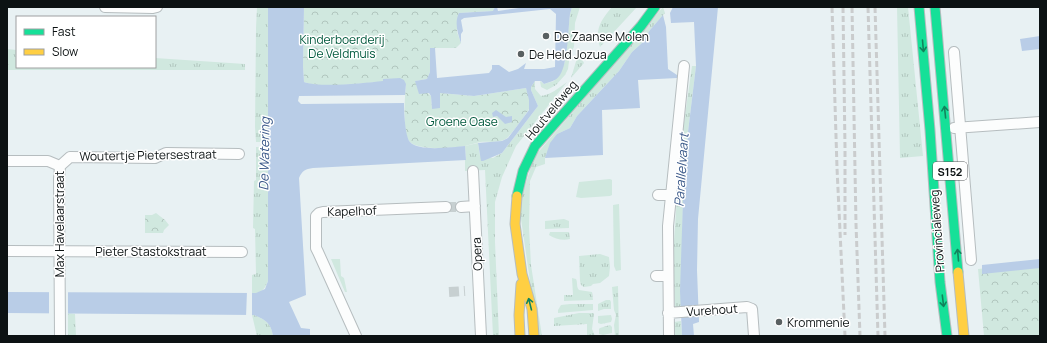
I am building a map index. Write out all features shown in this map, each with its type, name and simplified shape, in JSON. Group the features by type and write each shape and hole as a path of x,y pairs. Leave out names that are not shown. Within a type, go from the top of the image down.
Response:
{"main road":[{"name":"Houtveldweg","path":"534,336 532,309 522,274 515,224 516,201 523,171 535,146 641,26 655,7"},
{"name":"Provincialeweg","path":"919,7 930,130 940,282 947,336"},
{"name":"Provincialeweg","path":"935,7 947,128 964,336"},
{"path":"930,130 947,128"},
{"path":"961,293 965,285 968,266 972,260"},
{"name":"Houtveldweg","path":"520,336 519,315 522,274"},
{"path":"940,282 949,282 957,286 961,293"}],"street":[{"path":"105,7 157,7"},
{"path":"954,52 972,260"},
{"path":"669,336 673,312 668,276 668,226 684,66"},
{"path":"947,128 1040,122"},
{"name":"Woutertje Pietersestraat","path":"60,166 70,157 155,158 166,153 239,154"},
{"name":"Max Havelaarstraat","path":"7,161 48,161 60,166 60,336"},
{"name":"Opera","path":"473,171 481,336"},
{"path":"658,195 671,194"},
{"path":"461,207 475,206"},
{"name":"Kapelhof","path":"356,336 316,248 316,216 323,212 446,207"},
{"name":"Pieter Stastokstraat","path":"7,251 242,252"},
{"path":"656,276 668,276"},
{"name":"Vurehout","path":"673,312 747,307 752,309 754,336"}],"green space":[{"path":"257,7 268,7 268,281 266,286 258,293 252,293 252,275 256,274 255,229 253,228 254,181 256,180 256,147 261,147 261,142 256,142 255,127"},
{"name":"Kinderboerderij De Veldmuis","path":"304,7 495,7 494,11 459,13 457,32 461,43 456,48 430,48 430,72 427,79 415,81 431,96 432,109 440,93 474,96 526,88 530,107 509,136 501,141 480,142 465,146 444,148 427,148 413,144 409,141 405,130 404,113 406,84 384,82 320,85 304,82"},
{"path":"572,7 580,7 575,23 574,47 570,54 568,69 556,85 547,90 541,87 540,81 544,84 554,81 565,62"},
{"path":"612,7 637,7 600,47 598,41 598,30 605,16"},
{"path":"663,7 665,13 650,30 642,43 632,52 619,71 577,116 570,128 557,134 545,158 545,164 536,167 530,181 529,227 531,265 542,336 538,336 521,219 521,199 534,157"},
{"path":"897,7 908,7 923,156 900,158"},
{"path":"7,49 16,50 16,68 156,68 156,58 245,64 245,70 7,70"},
{"path":"577,52 584,63 571,78 577,58"},
{"path":"692,66 696,66 688,132 683,199 681,308 675,308 673,257 680,151"},
{"path":"535,81 535,89 541,96 551,93 567,82 516,146 502,177 495,202 499,336 493,336 485,170 465,171 465,146 478,143 480,156 493,158 502,153 538,106 531,90 531,87"},
{"path":"612,180 612,195 581,198 576,197 579,182"},
{"path":"619,204 621,270 616,271 614,266 613,205"},
{"path":"156,213 169,225 163,233 145,233 145,215 152,215"},
{"path":"564,219 569,221 569,228 545,229 545,221"},
{"path":"550,232 569,232 570,239 556,239 549,235"},
{"path":"600,254 609,257 609,276 600,283 584,287 581,285 580,281 579,256"},
{"path":"331,259 340,259 341,276 344,278 347,292 345,292"},
{"path":"1040,263 1040,336 984,336 978,269"},
{"path":"572,278 576,279 579,290 592,292 593,300 564,301 564,295 573,295"},
{"path":"618,286 619,336 615,336 614,325 616,315 614,310 612,287"},
{"path":"606,300 610,300 611,309 598,311 598,304"},
{"path":"593,304 593,310 558,313 561,305"},
{"path":"68,313 75,314 76,336 68,336"},
{"path":"579,313 594,314 592,329 595,336 587,336 587,324 554,326 554,318"},
{"path":"252,315 267,322 271,328 273,336 257,336"},
{"path":"611,315 611,322 601,324 598,323 598,316"},
{"path":"681,321 682,336 675,336 674,322"},
{"path":"610,325 612,327 612,333 603,335 599,334 600,328"}],"water":[{"path":"268,7 304,7 304,82 320,85 383,81 383,79 400,78 404,80 406,84 405,95 299,96 298,101 301,104 404,103 406,129 410,142 414,145 428,148 465,146 466,160 313,168 303,172 299,178 306,295 289,302 301,328 310,329 310,336 273,336 271,328 267,322 254,315 7,313 7,292 256,293 265,289 268,281"},
{"path":"495,7 497,7 498,11 526,7 572,7 563,70 555,80 551,82 544,84 541,81 535,81 531,87 531,90 538,106 502,153 481,161 478,143 502,141 508,138 529,110 529,100 526,88 474,96 440,93 440,108 432,109 431,96 429,93 419,94 415,81 427,79 430,72 430,48 435,48 437,78 489,73 492,69 492,65 499,65 509,72 518,69 526,63 524,69 544,69 555,67 556,14 550,9 464,18 461,20 463,31 461,34 461,43 457,25 459,13 493,11"},
{"path":"673,7 718,7 698,219 697,270 699,322 693,324 694,336 682,336 680,291 683,199 688,132 696,66 694,22 671,23 670,13"},
{"path":"663,15 666,27 668,69 677,75 677,78 638,80 640,108 602,110 603,155 545,158 550,143 557,134 570,128 577,116 619,71 632,52 642,43 650,30"},
{"path":"1040,36 1040,49 1022,51 1020,39"},
{"path":"496,110 506,117 512,116 512,122 505,124 497,116 493,117 492,113"},
{"path":"1040,259 1040,268 982,274 982,265"}],"pier":[{"path":"49,290 68,290 68,316 49,315"},
{"path":"247,291 252,291 252,317 246,317"}],"tunnel":[{"path":"446,207 461,207"},
{"path":"449,292 465,291"}],"railway":[{"path":"832,7 837,168 845,336"},
{"path":"843,7 845,235"},
{"path":"852,7 856,224 860,336"},
{"path":"868,7 878,336"},
{"path":"875,7 885,336"}],"traffic: fast":[{"path":"517,196 523,171 535,146 641,26 655,7"},
{"path":"919,7 930,130 940,282 947,336"},
{"path":"935,7 958,272"}],"traffic: slow":[{"path":"517,196 515,224 522,274 532,309 534,336"},
{"path":"958,272 964,336"},
{"path":"520,336 519,315 521,284"}],"place":[{"name":"De Zaanse Molen","path":"546,36"},
{"name":"De Held Jozua","path":"521,54"},
{"name":"Krommenie","path":"779,322"}],"park label":[{"name":"Groene Oase","path":"462,121"}],"water label":[{"name":"De Watering","path":"264,154"},
{"name":"Parallelvaart","path":"681,170"}]}
